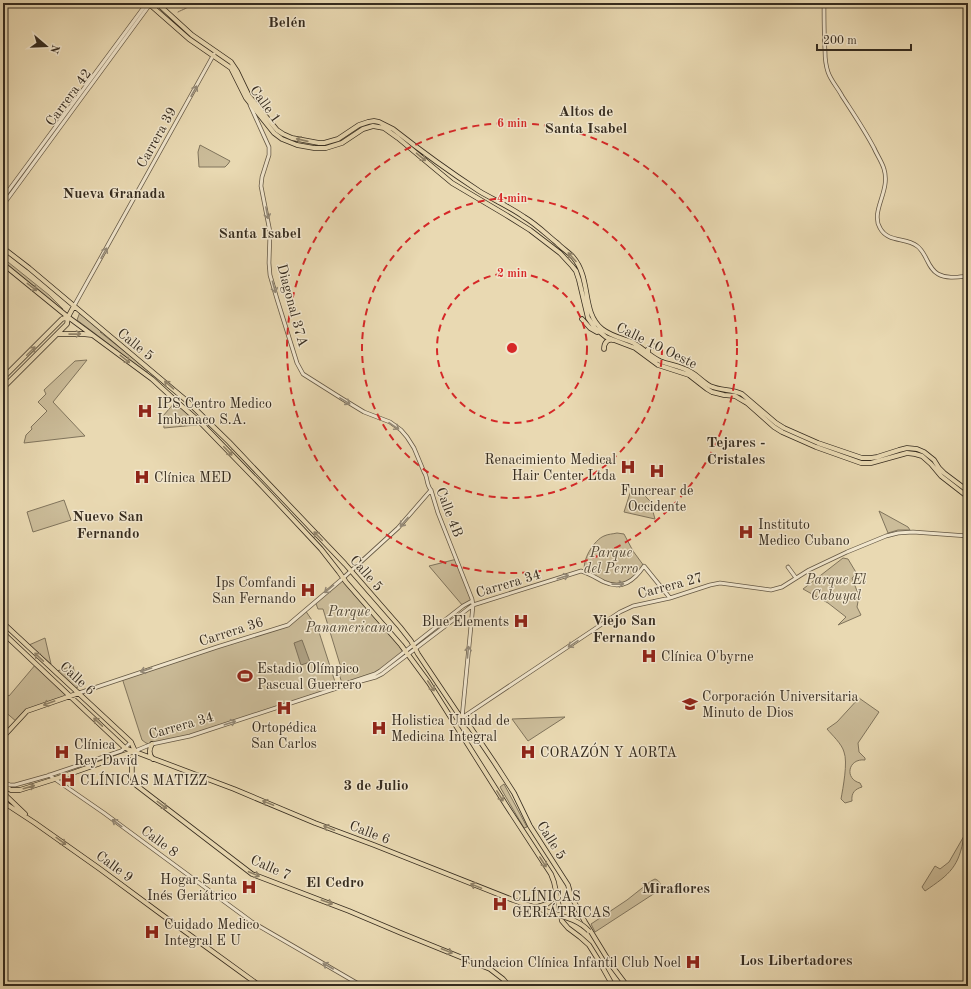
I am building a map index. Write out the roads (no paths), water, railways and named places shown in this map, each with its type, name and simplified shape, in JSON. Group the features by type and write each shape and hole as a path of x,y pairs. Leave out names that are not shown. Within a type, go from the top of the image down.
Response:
{"main road":[{"name":"Calle 1","path":"149,3 181,32 215,54 231,62 235,66 252,100 277,130 287,136 324,143 338,139 359,125 374,121 379,122 391,130"},
{"name":"Calle 1","path":"158,3 192,35 231,68 249,103 274,133 285,141 297,145 323,148 342,143 363,129 373,126 391,130"},
{"name":"Calle 10 Oeste","path":"391,130 457,176 524,217 569,253 580,268 584,278 589,309 592,316 596,323 608,333 631,342 660,360 691,372 709,386 742,394 775,425"},
{"name":"Calle 10 Oeste","path":"391,130 452,183 530,230 560,254 576,271 588,318 599,332 613,340 635,348 658,365 689,375 712,392 735,396 747,403 775,425"},
{"path":"441,174 441,169 446,168"},
{"path":"506,215 522,223 526,220 524,217"},
{"path":"530,230 529,226 532,224 546,234"},
{"name":"Calle 5","path":"3,248 159,377 203,416 351,571 400,627 462,718 471,728 514,793 530,826 568,885 571,896 590,930"},
{"name":"Calle 5","path":"3,264 68,317 152,379 201,424 316,544 346,582 407,652 429,683 550,873 553,880 562,921 568,928 589,945 613,986"},
{"name":"Carrera 39","path":"3,388 67,324 68,317 74,306"},
{"name":"Carrera 39","path":"3,378 62,319 68,317"},
{"path":"582,320 590,328 599,332"},
{"path":"56,334 88,334 94,336"},
{"path":"604,349 606,342 613,340"},
{"path":"648,353 648,349 654,346"},
{"path":"775,425 818,443 862,458 877,457 903,449 917,449 929,455 939,468 968,491"},
{"path":"775,425 782,432 816,447 862,463 871,463 900,454 916,454 926,459 941,476 968,496"},
{"name":"Calle 6","path":"3,623 131,742 135,752"},
{"name":"Calle 6","path":"3,633 126,748 234,789 338,832 531,906 575,921 590,930 612,966 627,986"},
{"name":"Carrera 36","path":"3,737 27,711 79,693"},
{"path":"152,744 150,752 154,759"},
{"name":"Carrera 34","path":"3,783 4,786 11,790 20,790 135,752"},
{"name":"Calle 7","path":"123,756 127,757 131,762 132,778 136,785 248,872 349,911 490,969 509,986"},
{"name":"Calle 9","path":"3,793 33,821"},
{"name":"Calle 9","path":"3,802 33,821 260,986"},
{"path":"531,906 537,907 544,905 551,902 556,896"}],"street":[{"name":"Carrera 42","path":"3,198 149,3"},
{"name":"Carrera 42","path":"3,205 149,3"},
{"path":"824,3 825,54 828,71 867,135 883,165 886,174 884,194 877,216 879,227 891,238 916,245 937,274 949,277 968,276"},
{"name":"Carrera 39","path":"74,306 215,54"},
{"name":"Diagonal 37A","path":"249,103 269,147 269,157 262,177 261,186 270,232 270,274 297,363 303,374"},
{"name":"Calle 4B","path":"303,374 358,409 390,422 401,430 414,448 426,474 429,488 472,603 462,718"},
{"name":"Carrera 36","path":"79,693 288,625 398,528 431,490"},
{"name":"Carrera 27","path":"454,723 624,610 633,606 670,598 720,583 771,590 775,589 782,587 815,567 886,536 898,533 913,532 968,536"},
{"name":"Carrera 34","path":"135,752 152,744 190,736 343,686 376,677 382,674 407,652 472,603 581,571 606,583 619,585 634,579 644,566 670,598"},
{"path":"788,567 796,578"},
{"name":"Carrera 34","path":"3,783 10,785 20,784 49,775 121,751 131,742"},
{"name":"Calle 8","path":"49,775 104,813 252,922 362,986"}],"waterway":[{"path":"178,12 187,8 191,3"}],"place":[{"name":"IPS Centro Medico Imbanaco S.A.","path":"145,411"},
{"name":"Renacimiento Medical Hair Center Ltda","path":"628,467"},
{"name":"Funcrear de Occidente","path":"657,471"},
{"name":"Clínica MED","path":"142,477"},
{"name":"Instituto Medico Cubano","path":"746,532"},
{"name":"Ips Comfandi San Fernando","path":"308,590"},
{"name":"Blue Elements","path":"521,621"},
{"name":"Clínica O'byrne","path":"649,656"},
{"name":"Estadio Olímpico Pascual Guerrero","path":"245,676"},
{"name":"Corporación Universitaria Minuto de Dios","path":"690,704"},
{"name":"Ortopédica San Carlos","path":"284,708"},
{"name":"Holistica Unidad de Medicina Integral","path":"379,728"},
{"name":"Clínica Rey David","path":"62,752"},
{"name":"CORAZÓN Y AORTA","path":"528,752"},
{"name":"CLÍNICAS MATIZZ","path":"68,780"},
{"name":"Hogar Santa Inés Geriátrico","path":"249,887"},
{"name":"CLÍNICAS GERIÁTRICAS","path":"500,904"},
{"name":"Cuidado Medico Integral E U","path":"152,932"},
{"name":"Fundacion Clínica Infantil Club Noel","path":"693,962"}],"district":[{"name":"Belén","path":"287,22"},
{"name":"Altos de Santa Isabel","path":"586,120"},
{"name":"Nueva Granada","path":"114,193"},
{"name":"Santa Isabel","path":"260,233"},
{"name":"Tejares - Cristales","path":"736,450"},
{"name":"Nuevo San Fernando","path":"108,524"},
{"name":"Viejo San Fernando","path":"624,628"},
{"name":"3 de Julio","path":"376,785"},
{"name":"El Cedro","path":"335,882"},
{"name":"Miraflores","path":"676,888"},
{"name":"Los Libertadores","path":"796,960"}],"park label":[{"name":"Parque del Perro","path":"611,560"},
{"name":"Parque El Cabuyal","path":"836,588"},
{"name":"Parque Panamericano","path":"349,620"}]}
